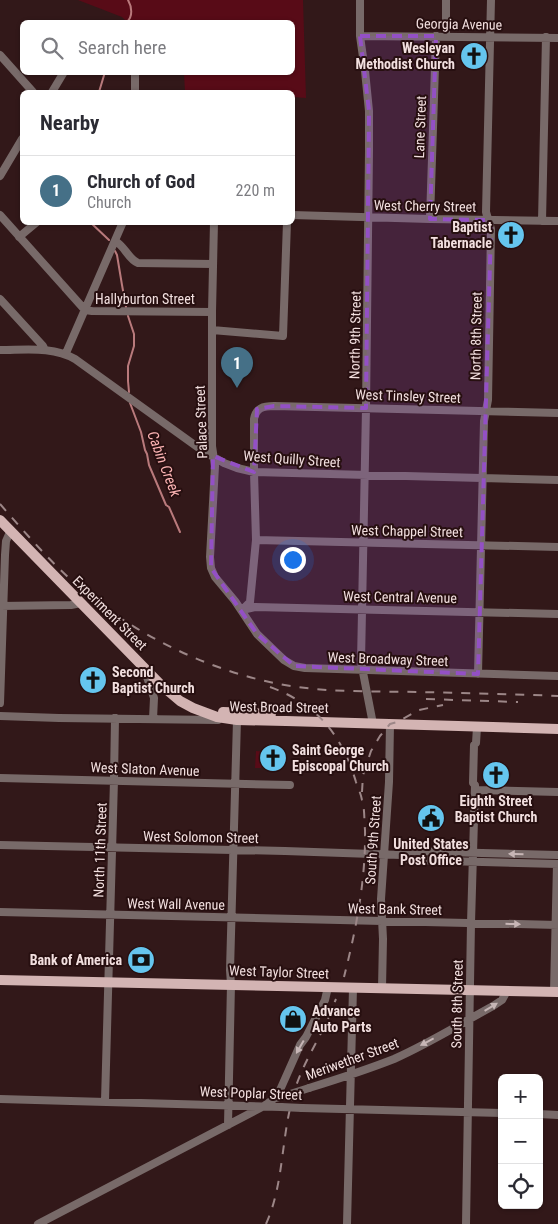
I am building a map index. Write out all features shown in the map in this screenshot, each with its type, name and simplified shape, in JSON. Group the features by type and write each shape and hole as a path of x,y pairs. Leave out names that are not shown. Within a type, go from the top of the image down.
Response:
{"main road":[{"name":"Experiment Street","path":"0,520 160,684 180,701 217,717 238,720"},
{"path":"202,712 269,714 319,722"},
{"name":"West Broad Street","path":"238,720 558,729"},
{"name":"West Taylor Street","path":"0,980 556,992"}],"street":[{"name":"North 9th Street","path":"360,0 360,36 369,111 362,671"},
{"path":"446,0 446,36"},
{"name":"North 8th Street","path":"478,674 484,421 488,400 491,229 486,212 491,0"},
{"name":"Georgia Avenue","path":"360,36 558,38"},
{"name":"Lane Street","path":"430,219 436,36"},
{"path":"542,221 546,38"},
{"path":"0,55 31,90"},
{"path":"53,90 62,75"},
{"path":"135,75 135,90"},
{"path":"0,176 20,141"},
{"name":"Hallyburton Street","path":"0,215 85,310 92,312 212,312"},
{"name":"West Cherry Street","path":"295,215 558,221"},
{"path":"19,238 34,225"},
{"path":"66,353 122,225"},
{"name":"Palace Street","path":"214,225 212,446 215,466 210,557 211,568 215,577 242,610"},
{"path":"212,330 284,336 287,225"},
{"path":"115,241 119,243 133,261 138,263 213,264"},
{"path":"0,299 45,350"},
{"name":"West Quilly Street","path":"0,350 45,350 66,353 204,451 224,463 254,472 558,480"},
{"name":"West Tinsley Street","path":"254,472 254,419 257,409 264,406 558,412"},
{"path":"242,610 250,602 256,540 254,472"},
{"path":"0,703 3,555 10,532"},
{"name":"West Chappel Street","path":"256,540 558,547"},
{"path":"2,606 71,605 81,603"},
{"name":"West Central Avenue","path":"242,610 255,607 558,614"},
{"name":"West Broadway Street","path":"242,610 257,634 284,660 294,666 362,671 558,676"},
{"path":"142,664 154,698"},
{"path":"362,671 373,724"},
{"path":"153,718 154,698 160,684"},
{"name":"West Broad Street","path":"0,716 238,720"},
{"name":"North 11th Street","path":"105,1101 115,718"},
{"path":"228,1125 230,970 238,720"},
{"name":"South 9th Street","path":"382,988 383,939 381,900 389,782 390,724"},
{"name":"South 8th Street","path":"466,1224 475,788 473,783 476,727"},
{"name":"West Slaton Avenue","path":"0,778 290,785"},
{"path":"475,788 558,792"},
{"name":"West Solomon Street","path":"0,846 384,854 400,855 409,860 558,864"},
{"name":"West Solomon Street","path":"400,855 409,851 558,855"},
{"path":"556,992 558,864"},
{"name":"West Wall Avenue","path":"0,912 232,918"},
{"name":"West Bank Street","path":"232,918 557,925"},
{"path":"280,1097 280,1090 300,1045 325,1000 328,987"},
{"path":"348,1224 354,988"},
{"name":"Meriwether Street","path":"38,1224 280,1097 352,1074 424,1044 498,1003 508,991"},
{"name":"West Poplar Street","path":"0,1099 498,1113"},
{"path":"543,1114 558,1115"}],"highlighted area":[{"path":"360,36 436,36 430,219 488,220 491,229 478,674 294,666 257,634 211,568 213,456 254,472 257,409 274,406 366,408 369,111"}],"shaded area":[{"path":"78,0 303,0 306,98 295,97 295,90 185,90 184,75 295,75 295,20 125,20 122,17"},
{"path":"256,751 267,752 266,765 262,765 261,768 255,768"}],"waterway":[{"name":"Cabin Creek","path":"128,0 131,11 128,20"},
{"name":"Cabin Creek","path":"100,90 104,75"},
{"name":"Cabin Creek","path":"93,225 109,240"},
{"name":"Cabin Creek","path":"115,251 126,307"},
{"name":"Cabin Creek","path":"128,316 134,334 134,346 128,366 129,392"},
{"name":"Cabin Creek","path":"130,403 141,432 149,465 180,532"}],"railway":[{"path":"0,504 66,575 110,611 177,650 225,669 274,683 328,690 558,696"},
{"path":"270,687 301,702 325,723 343,750 362,798 365,830 364,867 356,923 344,977"},
{"path":"426,699 518,702"},
{"path":"362,792 363,775 371,751 390,724 419,710 443,705"},
{"path":"266,1224 276,1193 289,1113 296,1087 336,999"}],"place":[{"name":"Wesleyan Methodist Church","path":"474,56"},
{"name":"Baptist Tabernacle","path":"511,235"},
{"name":"Church of God","path":"237,388"},
{"name":"Second Baptist Church","path":"93,680"},
{"name":"Saint George Episcopal Church","path":"273,758"},
{"name":"Eighth Street Baptist Church","path":"496,775"},
{"name":"United States Post Office","path":"431,818"},
{"name":"Bank of America","path":"141,960"},
{"name":"Advance Auto Parts","path":"293,1019"}]}
